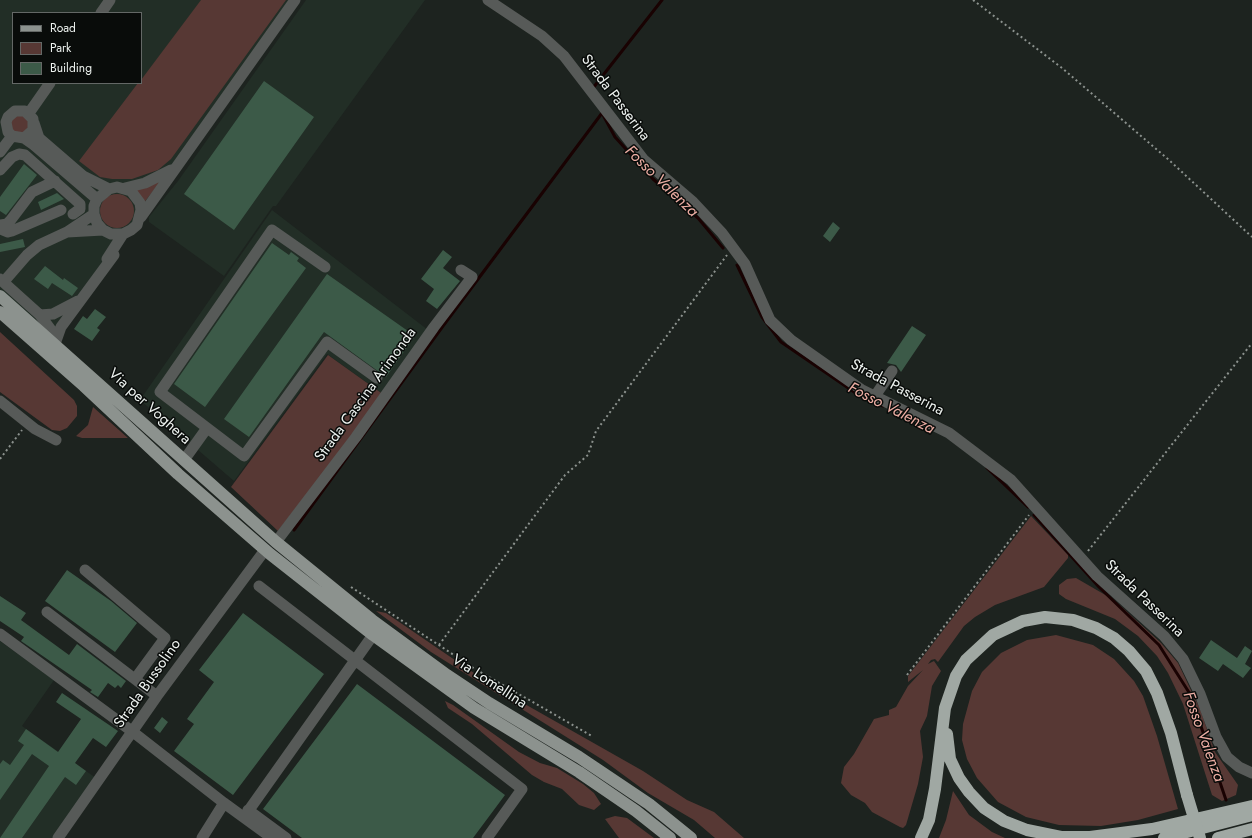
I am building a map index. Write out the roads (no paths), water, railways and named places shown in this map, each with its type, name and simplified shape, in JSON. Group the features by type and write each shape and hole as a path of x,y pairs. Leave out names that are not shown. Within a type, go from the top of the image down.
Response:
{"highway":[{"path":"921,838 929,820 935,790 945,708 956,676 966,660 993,635 1023,621 1045,617 1074,620 1096,628 1114,638 1129,651 1146,671 1157,693 1171,733 1200,838"},
{"path":"945,708 950,759 959,778 984,808 1004,821 1027,830 1061,837 1090,837 1152,829 1252,806"},
{"path":"1164,838 1252,816"},
{"path":"1218,838 1252,829"}],"main road":[{"name":"Via per Voghera","path":"0,296 56,341 184,460 276,542"},
{"name":"Via per Voghera","path":"0,312 84,386 178,474 268,552"},
{"name":"Via Lomellina","path":"276,542 372,620 447,675 489,703 579,757 649,804 691,838"},
{"name":"Via Lomellina","path":"268,552 373,635 474,708 579,772 636,811 670,838"}],"street":[{"path":"102,12 110,0"},
{"path":"67,232 104,231 117,235 127,232 137,225 175,167 295,0"},
{"name":"Strada Passerina","path":"488,0 542,36 564,56 644,160 693,202 734,246 745,264 770,320 791,340 862,390 949,433 1011,480 1036,506 1097,576 1164,636 1183,658 1200,694 1216,737 1227,757 1239,767 1252,773"},
{"path":"29,113 49,84"},
{"path":"97,199 34,145 18,137 6,127 8,117 15,111 20,110 29,113 39,138 83,176 109,189 124,188 146,183 175,167"},
{"path":"0,152 18,137 33,130 34,123"},
{"path":"0,170 12,157 19,154 25,155 80,204 80,209 73,214"},
{"path":"0,225 7,224 32,192 55,181"},
{"path":"124,188 131,191 140,203 141,217"},
{"path":"107,259 104,231 97,223 94,214 94,206 97,199 109,189"},
{"path":"0,229 8,232 12,231 61,210"},
{"path":"56,341 40,315 4,278 39,245 67,232 94,214"},
{"path":"325,268 272,230 160,392 244,456 327,342 377,378"},
{"path":"102,272 107,259 127,232"},
{"path":"56,341 61,327 102,272 127,232"},
{"name":"Strada Cascina Arimonda","path":"276,542 370,418 434,327 472,277 461,270"},
{"path":"40,315 53,314 69,307 83,298"},
{"path":"875,396 892,371"},
{"path":"0,401 28,423 56,440"},
{"path":"184,460 207,428"},
{"name":"Strada Bussolino","path":"58,838 157,696 268,552"},
{"path":"85,570 165,638 135,679"},
{"path":"259,586 522,788 486,838"},
{"path":"47,612 157,696"},
{"path":"0,634 133,732 224,803 246,813 286,838"},
{"path":"246,813 373,635"},
{"path":"202,838 224,803"},
{"path":"246,813 272,838"}],"waterway":[{"name":"Fosso Valenza","path":"593,88 662,0"},
{"name":"Fosso Valenza","path":"602,113 615,137 653,179 698,218 723,248"},
{"path":"294,530 443,326 602,113"},
{"name":"Fosso Valenza","path":"737,265 762,317 781,342 860,396 883,406"},
{"name":"Fosso Valenza","path":"987,468 1028,507"},
{"name":"Fosso Valenza","path":"1034,515 1099,587 1159,645 1190,694 1226,800"}]}
